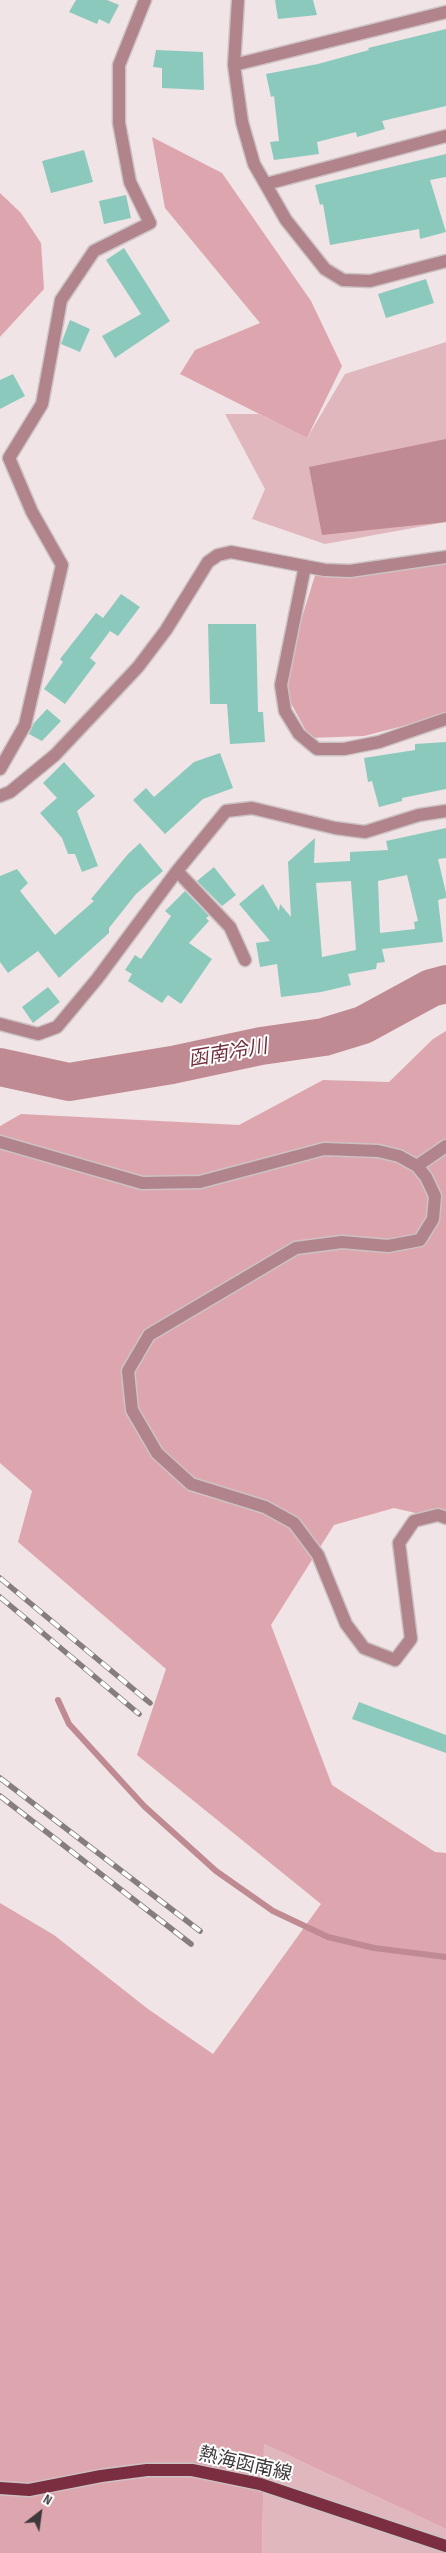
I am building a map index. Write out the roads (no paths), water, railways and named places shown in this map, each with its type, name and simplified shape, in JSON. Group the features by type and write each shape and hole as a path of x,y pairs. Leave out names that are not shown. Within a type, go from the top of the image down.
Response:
{"main road":[{"name":"熱海函南線","path":"0,2488 29,2490 101,2476 147,2470 192,2470 260,2484 446,2546"}],"street":[{"path":"0,769 3,767 25,725 62,565 32,512 9,458 42,404 61,300 94,251 150,223 130,182 119,123 119,65 145,0"},
{"path":"238,0 234,65 242,122 254,164 291,227 325,269 343,280 370,281 446,261"},
{"path":"234,65 446,12"},
{"path":"266,184 446,136"},
{"path":"0,796 10,792 55,755 138,667 166,630 208,562 218,555 231,552 325,570 350,571 446,557"},
{"path":"305,566 281,684 285,711 299,734 317,749 344,749 379,742 446,719"},
{"path":"0,1024 38,1034 57,1027 98,979 177,871 226,811 252,808 335,828 365,832 418,815 446,811"},
{"path":"177,871 230,927 244,960"},
{"path":"0,1142 142,1183 200,1182 324,1149 378,1151 399,1156 417,1166 426,1177 435,1196 432,1219 420,1240 388,1246 342,1242 296,1248 149,1335 128,1371 132,1410 156,1453 191,1484 265,1507 294,1523 318,1555 346,1624 364,1648 396,1660 411,1638 399,1543 414,1521 438,1514 446,1518"},
{"path":"417,1166 446,1146"}],"waterway":[{"name":"函南冷川","path":"0,1067 69,1082 172,1065 261,1046 324,1037 363,1025 431,988 446,984"},
{"path":"58,1700 69,1724 144,1806 216,1871 273,1911 328,1937 374,1948 446,1957"}],"railway":[{"path":"0,1578 150,1703"},
{"path":"0,1597 139,1714"},
{"path":"0,1778 200,1931"},
{"path":"0,1796 191,1944"}]}
